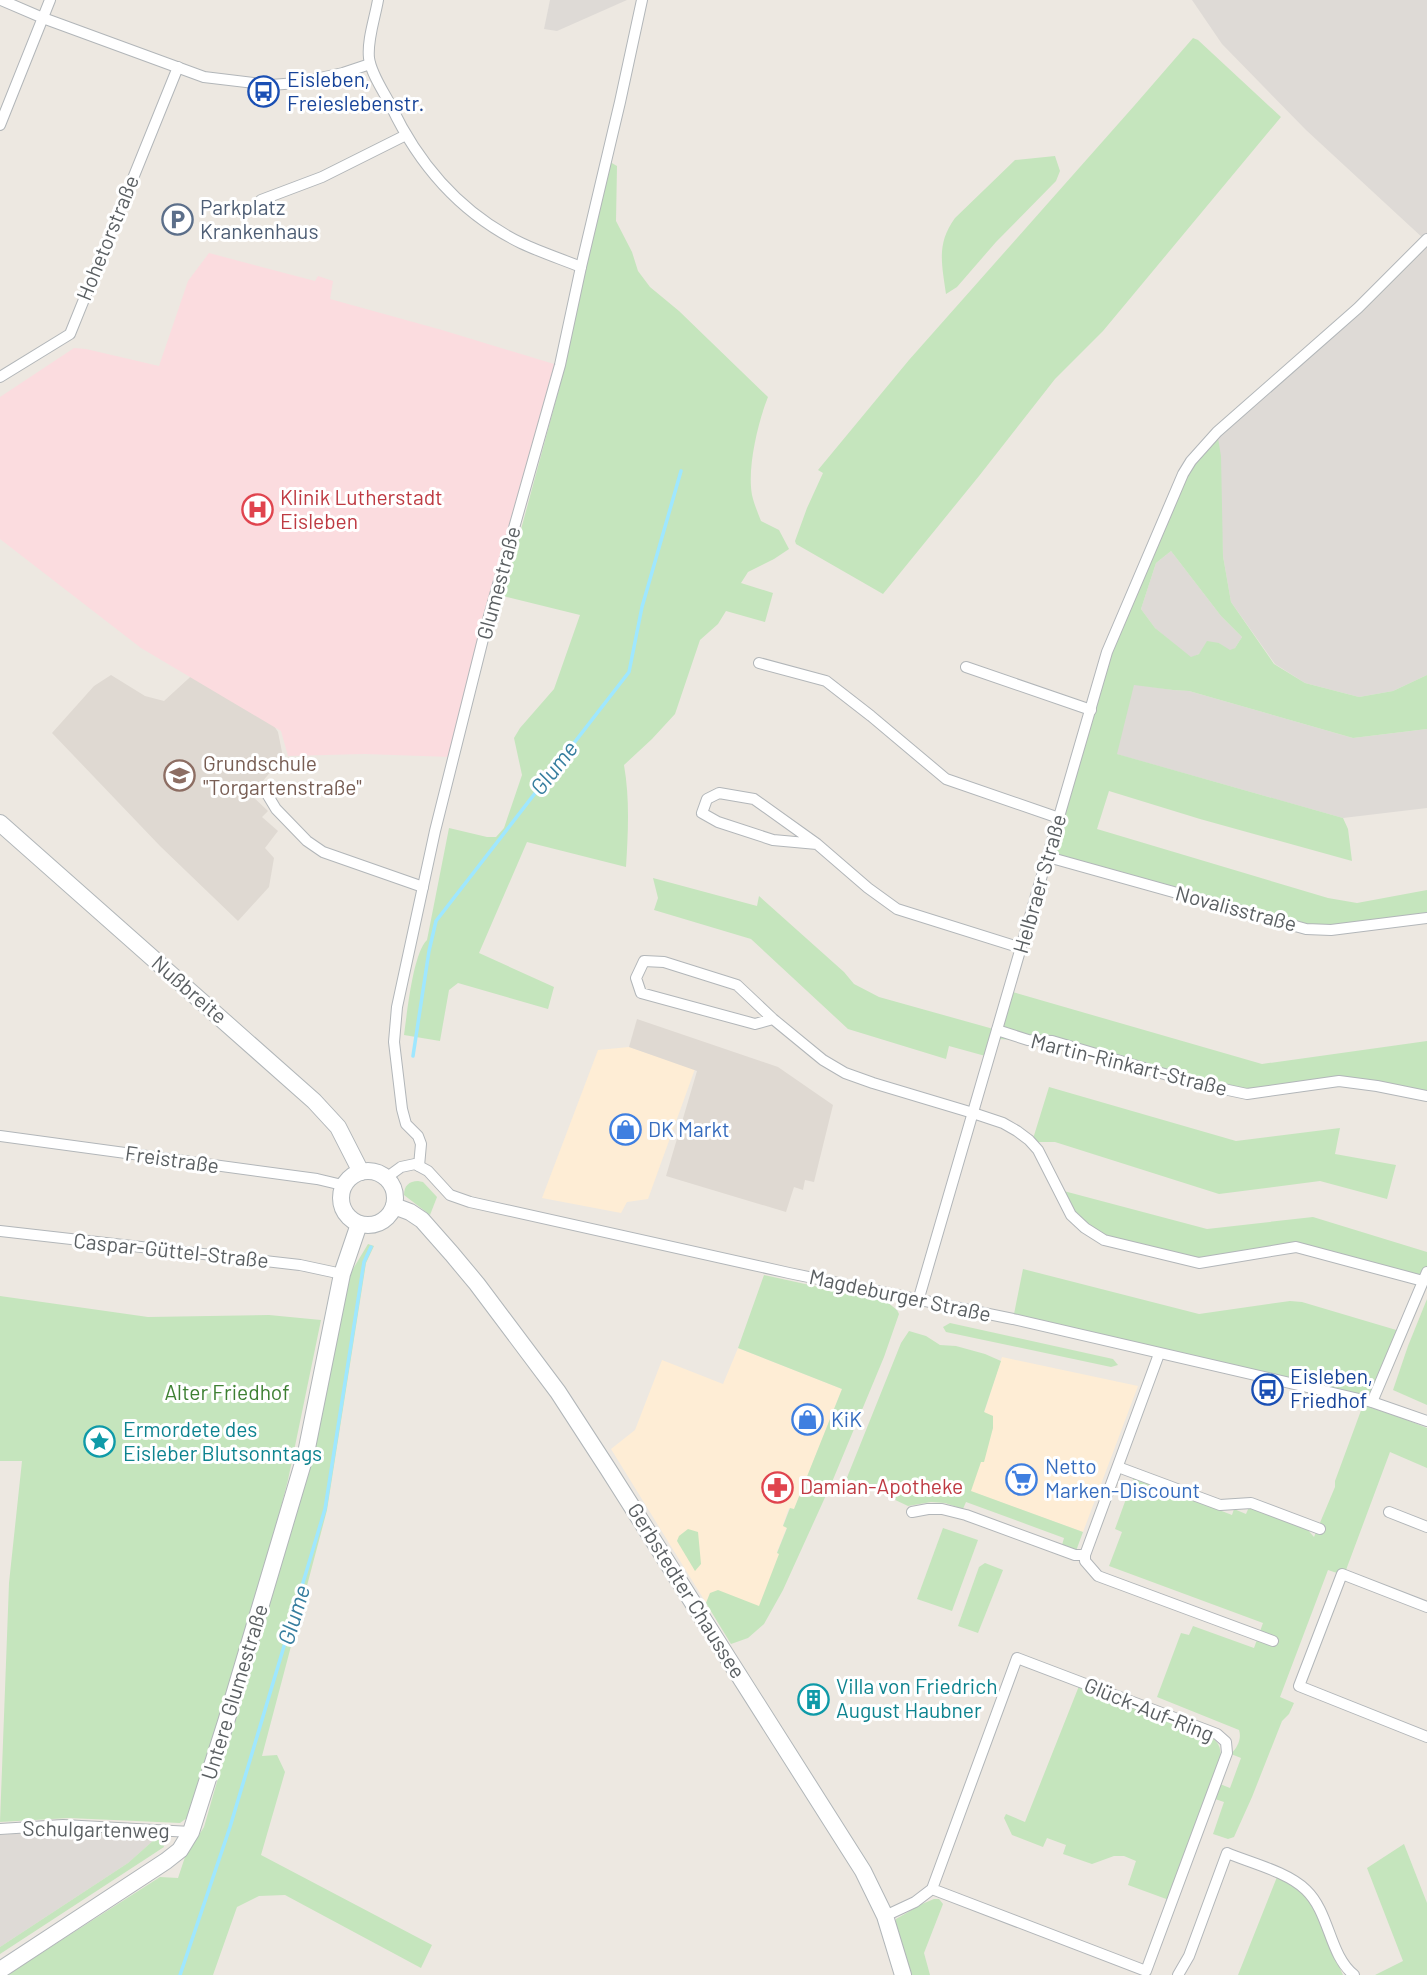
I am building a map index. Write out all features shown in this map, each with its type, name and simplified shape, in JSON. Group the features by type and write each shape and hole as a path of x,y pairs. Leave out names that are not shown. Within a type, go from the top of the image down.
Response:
{"main road":[{"name":"Nußbreite","path":"0,823 314,1101 338,1127 361,1172"},
{"path":"361,1172 374,1172 386,1178 394,1192 394,1206 386,1218 372,1225 359,1224 345,1213 341,1195 351,1177 361,1172"},
{"name":"Gerbstedter Chaussee","path":"394,1206 422,1220 477,1284 558,1392 863,1871 885,1916 903,1975"},
{"path":"342,1274 359,1224"},
{"name":"Untere Glumestraße","path":"0,1970 166,1861 180,1850 191,1832 306,1452 342,1274"}],"street":[{"path":"1,0 204,77 271,85 297,83 370,64"},
{"path":"0,125 50,0"},
{"path":"378,0 369,48 370,64 405,135 431,172 479,218 523,244 581,267"},
{"name":"Glumestraße","path":"419,1166 421,1144 418,1136 406,1124 402,1109 394,1042 397,1007 486,627 560,365 642,0"},
{"name":"Hohetorstraße","path":"0,377 69,334 178,66"},
{"path":"261,200 322,177 405,135"},
{"name":"Helbraer Straße","path":"918,1301 1107,652 1184,474 1191,461 1217,432 1358,308 1427,239"},
{"path":"759,663 826,681 946,779 1059,818"},
{"path":"966,667 1091,710"},
{"path":"817,844 773,840 718,822 702,813 706,799 719,793 754,799 817,844 897,909 1021,948"},
{"path":"267,794 276,809 307,841 323,852 423,887"},
{"name":"Novalisstraße","path":"1048,857 1306,929 1331,930 1427,918"},
{"path":"773,1019 755,1024 641,993 636,978 644,961 664,962 737,985 823,1060 845,1073 1003,1123 1029,1140 1044,1160 1071,1215 1104,1240 1199,1263 1296,1247 1425,1276 1372,1402"},
{"name":"Martin-Rinkart-Straße","path":"997,1030 1028,1040 1052,1041 1195,1083 1247,1094 1339,1081 1427,1096"},
{"name":"Freistraße","path":"0,1136 317,1179 344,1186"},
{"path":"386,1178 401,1167 410,1164 419,1166"},
{"name":"Magdeburger Straße","path":"419,1166 428,1171 450,1195 470,1202 1013,1320 1372,1402 1427,1422"},
{"name":"Caspar-Güttel-Straße","path":"0,1231 300,1265 342,1274"},
{"path":"1085,1558 1159,1354"},
{"path":"1118,1467 1220,1505 1251,1503 1320,1529"},
{"path":"912,1512 942,1509 965,1515 1085,1558 1098,1576 1273,1641"},
{"path":"1389,1512 1427,1527"},
{"path":"1427,1607 1342,1574 1299,1686 1427,1737"},
{"name":"Glück-Auf-Ring","path":"932,1889 1017,1658 1217,1734 1226,1742 1227,1753 1146,1971"},
{"name":"Schulgartenweg","path":"0,1829 63,1825 191,1832"},
{"path":"1178,1975 1189,1956 1227,1853 1291,1879 1306,1890 1317,1904 1341,1958 1354,1975"},
{"path":"885,1916 915,1902 932,1889 1158,1975"}],"shaded area":[{"path":"550,0 627,0 557,31 544,29"},
{"path":"1192,0 1427,0 1427,675 1393,691 1359,697 1305,683 1275,664 1231,602 1223,556 1217,432 1425,240 1306,130 1222,44"},
{"name":"Klinik Lutherstadt Eisleben","path":"209,253 315,281 318,276 333,281 330,299 554,364 481,622 451,757 364,754 288,756 281,731 141,648 0,539 0,397 74,348 159,366 188,281"},
{"path":"1171,551 1221,616 1242,637 1235,648 1230,651 1219,643 1191,658 1155,628 1141,609 1156,563"},
{"name":"Grundschule \"Torgartenstraße\"","path":"200,668 245,681 278,732 283,757 251,795 268,811 262,817 278,831 265,848 274,858 269,887 238,921 160,846 52,733 94,686 111,675 145,696 164,701"},
{"path":"1133,684 1189,691 1353,738 1427,729 1427,808 1343,818 1116,754"},
{"path":"637,1019 778,1067 833,1105 814,1182 805,1180 803,1190 794,1187 786,1212 666,1176 697,1071 629,1047"},
{"path":"629,1047 695,1069 648,1199 627,1202 621,1213 542,1198 598,1050"},
{"path":"738,1348 842,1389 794,1510 789,1508 783,1525 787,1527 777,1552 780,1554 759,1607 710,1593 706,1603 611,1449 635,1430 662,1360 723,1384"},
{"path":"1002,1357 1138,1386 1083,1532 970,1491 993,1428 993,1416 984,1413"},
{"path":"66,1830 155,1839 128,1863 0,1947 0,1835"}],"green space":[{"path":"1193,38 1281,117 1103,331 1055,379 883,594 796,544 807,508 823,473 818,470 909,360"},
{"path":"1055,156 1060,171 1056,181 996,242 957,287 946,294 942,254 945,237 955,218 1015,160"},
{"path":"610,162 617,166 616,221 632,252 638,271 650,287 679,311 768,397 754,445 752,495 761,521 779,530 789,549 748,572 741,583 773,593 765,622 726,611 718,624 700,640 675,714 624,765 628,804 626,867 527,842 479,953 554,987 548,1009 458,983 449,990 440,1041 404,1035 414,970 427,940 449,828 496,837 504,828 522,775 514,738 554,689 580,615 503,596 566,363 583,274"},
{"path":"1217,432 1221,456 1223,556 1231,602 1274,664 1305,683 1359,697 1393,691 1427,675 1427,729 1353,738 1189,691 1134,685 1117,754 1343,818 1348,829 1352,861 1109,791 1097,829 1328,898 1357,903 1427,890 1427,918 1331,930 1048,857 1107,652 1184,474","holes":["1171,551 1221,616 1242,637 1235,648 1230,650 1219,643 1207,641 1199,654 1191,657 1155,628 1141,609 1156,563"]},
{"path":"653,878 757,906 759,896 854,984 879,997 997,1030 1009,991 1262,1064 1427,1041 1427,1096 1339,1081 1247,1094 1052,1041 995,1039 989,1057 949,1046 946,1059 848,1029 751,939 654,910 658,898"},
{"path":"1049,1087 1236,1141 1340,1128 1335,1154 1396,1165 1387,1199 1320,1181 1219,1194 1055,1142 1032,1142"},
{"path":"423,1182 437,1197 430,1215 404,1195 408,1185"},
{"path":"1060,1190 1207,1229 1313,1217 1427,1252 1427,1272 1423,1281 1308,1250 1199,1263 1104,1240 1085,1228"},
{"path":"368,1244 374,1246 366,1263 327,1510 262,1756 277,1755 285,1772 261,1855 432,1945 421,1968 285,1895 259,1896 237,1907 213,1975 7,1975 160,1877 178,1878 185,1857 204,1827 277,1573 350,1274"},
{"path":"1023,1269 1199,1314 1290,1301 1302,1302 1403,1332 1372,1402 1013,1319"},
{"path":"764,1275 887,1302 899,1314 832,1482 783,1590 764,1624 748,1638 731,1644 706,1603 710,1593 718,1590 759,1606 787,1528 783,1526 790,1508 794,1509 842,1389 738,1348"},
{"name":"Alter Friedhof","path":"0,1296 148,1317 269,1315 321,1320 288,1480 273,1538 191,1815 180,1823 69,1818 0,1822 9,1583 22,1461 0,1461"},
{"path":"1427,1299 1427,1405 1393,1390"},
{"path":"950,1323 1113,1359 1118,1365 1111,1367 946,1332 943,1327"},
{"path":"909,1331 926,1336 940,1345 956,1346 1001,1361 984,1412 993,1416 993,1428 984,1462 981,1462 971,1491 1083,1532 1076,1551 1062,1545 1064,1538 966,1502 963,1509 931,1502 908,1506 846,1480 901,1343"},
{"path":"1363,1405 1427,1428 1427,1468 1390,1452 1346,1570 1340,1574 1328,1570 1280,1697 1294,1703 1282,1721 1234,1837 1228,1839 1213,1834 1224,1802 1215,1799 1220,1784 1230,1788 1241,1758 1231,1754 1240,1737 1239,1730 1157,1697 1181,1633 1189,1635 1193,1626 1254,1648 1263,1623 1109,1566 1122,1532 1115,1529 1134,1477 1232,1515 1234,1509 1246,1514 1249,1507 1307,1529 1314,1537 1335,1487"},
{"path":"943,1528 978,1540 952,1611 917,1599"},
{"path":"688,1529 698,1532 701,1564 695,1571 677,1541"},
{"path":"985,1563 1003,1570 978,1633 958,1626 979,1567"},
{"path":"1079,1686 1205,1734 1213,1738 1219,1747 1221,1760 1169,1900 1128,1885 1136,1861 1124,1856 1114,1856 1092,1864 1063,1854 1066,1845 1047,1838 1043,1847 1012,1835 1004,1818 1006,1814 1025,1822"},
{"path":"155,1839 162,1841 164,1847 0,1954 0,1947 128,1863"},
{"path":"1404,1844 1427,1903 1427,1975 1375,1975 1403,1961 1367,1868"},
{"path":"1277,1877 1302,1892 1315,1907 1343,1975 1238,1975"},
{"path":"934,1899 939,1899 943,1904 924,1953 930,1975 908,1975 894,1927 896,1919"}],"waterway":[{"name":"Glume","path":"413,1056 436,921 629,672 642,607 681,471"},
{"name":"Glume","path":"180,1975 230,1827 325,1509 364,1262 371,1247"}],"place":[{"name":"Eisleben, Freieslebenstr.","path":"264,92"},
{"name":"Parkplatz Krankenhaus","path":"177,220"},
{"name":"Klinik Lutherstadt Eisleben","path":"257,510"},
{"name":"Grundschule \"Torgartenstraße\"","path":"180,776"},
{"name":"DK Markt","path":"625,1130"},
{"name":"Eisleben, Friedhof","path":"1267,1389"},
{"name":"KiK","path":"808,1420"},
{"name":"Ermordete des Eisleber Blutsonntags","path":"100,1442"},
{"name":"Netto Marken-Discount","path":"1022,1479"},
{"name":"Damian-Apotheke","path":"777,1487"},
{"name":"Villa von Friedrich August Haubner","path":"813,1699"}]}
